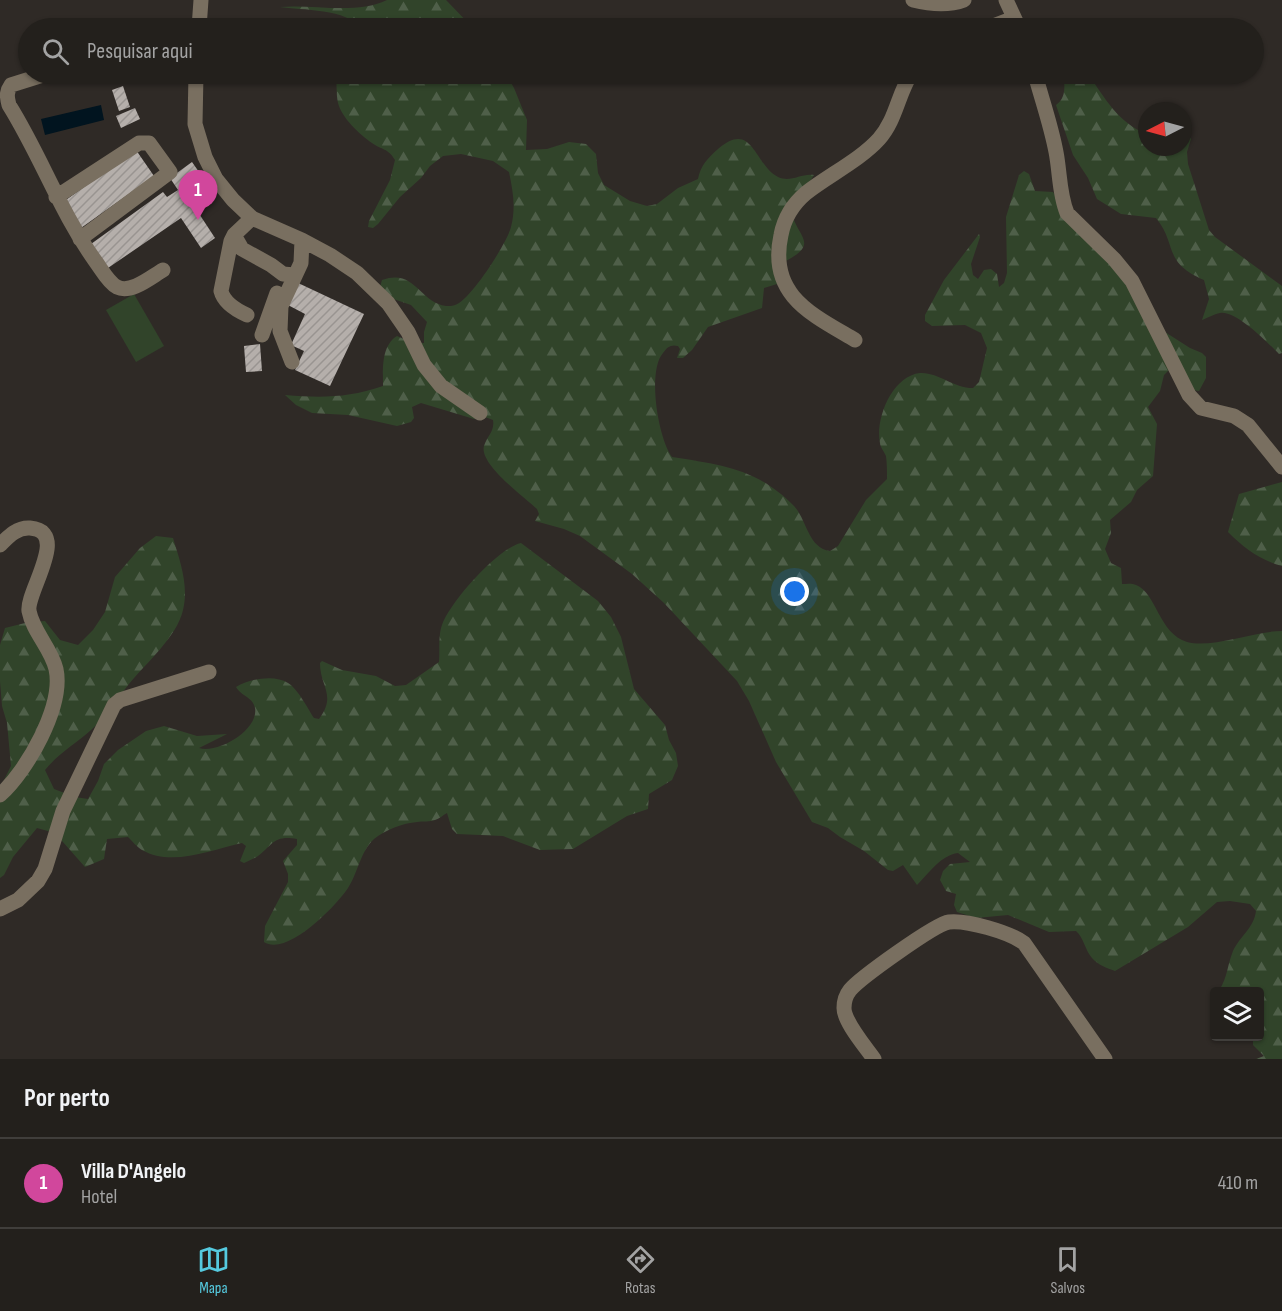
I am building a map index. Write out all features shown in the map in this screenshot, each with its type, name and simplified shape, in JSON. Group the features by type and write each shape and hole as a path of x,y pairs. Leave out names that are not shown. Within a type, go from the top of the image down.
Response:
{"street":[{"path":"200,18 201,0"},
{"path":"913,0 955,4 964,0"},
{"path":"1006,0 1015,18"},
{"path":"18,83 11,85 7,92 9,105 56,197 80,239 106,277 117,287 129,288 141,284 163,270"},
{"path":"196,84 195,124 205,157 216,179 252,218 302,240 357,273 380,295 408,332 424,365 441,386 480,413"},
{"path":"855,340 811,315 785,286 779,268 778,249 791,209 804,194 879,139 893,119 905,84"},
{"path":"1038,84 1053,136 1063,202 1067,213 1114,259 1132,281 1189,394 1201,408 1234,416 1248,425 1282,467"},
{"path":"56,197 139,143 149,143 170,172 80,239"},
{"path":"247,315 228,302 221,291 234,235 252,218"},
{"path":"234,235 242,249 289,275"},
{"path":"262,335 289,275 301,263 302,240"},
{"path":"289,275 281,306 280,331 292,362"},
{"path":"0,545 19,529 28,527 43,534 47,542 48,552 29,601 29,611 47,646 56,670 57,690 49,719 25,766 12,785 0,795"},
{"path":"0,909 18,900 38,882 45,869 63,811 114,705 208,672"},
{"path":"874,1059 846,1017 844,1009 847,995 878,968 943,924 962,922 1010,934 1024,943 1105,1059"}],"green space":[{"path":"387,0 446,0 463,18 348,18 311,10 280,7 348,8"},
{"path":"336,84 512,84 527,120 526,150 547,149 569,142 586,144 596,154 598,173 604,185 630,201 647,206 657,204 678,188 698,179 703,166 718,149 730,141 739,139 752,147 763,163 778,177 787,179 814,175 791,211 804,245 802,250 784,262 777,284 764,288 762,308 708,327 692,350 683,358 677,358 680,349 678,346 673,345 668,348 658,362 655,389 662,435 672,457 738,470 766,483 794,506 817,545 830,551 838,546 866,500 887,479 886,456 880,445 880,422 888,400 901,382 910,376 927,373 959,386 973,388 979,382 987,348 981,333 965,325 932,326 925,321 925,315 944,280 979,234 971,264 973,275 978,279 984,270 991,269 997,274 999,287 1004,283 1007,273 1006,217 1019,175 1024,171 1029,174 1035,191 1053,192 1073,221 1139,294 1154,325 1206,357 1206,378 1199,391 1193,390 1169,370 1164,375 1160,391 1148,407 1157,424 1153,476 1137,490 1131,502 1110,520 1111,533 1105,549 1111,563 1121,568 1122,584 1134,584 1143,589 1170,631 1187,642 1197,644 1220,642 1282,631 1282,1059 1256,1059 1264,1056 1253,1045 1253,1041 1264,1041 1264,987 1221,987 1233,951 1255,917 1256,911 1250,904 1217,902 1188,927 1115,971 1094,960 1076,931 1049,932 1008,915 976,918 957,912 954,905 956,894 946,891 940,880 943,871 950,864 970,862 958,853 952,854 936,865 917,885 903,865 893,871 888,870 864,851 828,828 812,822 776,762 749,701 737,681 664,603 632,574 580,536 535,521 539,514 537,509 488,462 484,446 492,430 493,420 485,417 474,419 421,403 412,407 414,418 411,422 397,426 348,415 312,413 296,405 285,395 334,396 358,393 383,386 384,358 392,340 397,336 413,343 424,343 427,322 411,305 385,296 380,287 382,280 402,278 429,299 446,306 454,305 462,301 478,283 508,235 513,220 512,186 509,172 493,161 461,154 443,156 430,166 378,224 373,228 368,227 390,180 395,160 387,151 372,143 352,125 338,103"},
{"path":"1064,84 1095,84 1120,117 1138,130 1138,156 1187,156 1209,230 1215,237 1282,286 1282,353 1279,354 1251,328 1227,313 1220,313 1202,320 1209,299 1204,280 1182,267 1176,260 1163,228 1156,218 1121,214 1097,199 1088,178 1073,155 1056,105 1063,95"},
{"path":"134,294 164,346 136,362 106,310"},
{"path":"1282,482 1282,566 1253,553 1228,532 1239,494"},
{"path":"156,536 173,538 183,574 185,592 180,620 160,650 101,720 45,770 54,789 88,799 104,764 118,750 146,731 164,726 197,736 227,734 199,748 207,749 226,744 244,732 255,716 254,704 236,687 248,682 269,678 288,683 299,694 314,718 319,719 327,704 320,663 322,661 342,670 376,676 395,686 406,685 439,662 442,625 464,590 500,555 521,543 598,601 611,617 621,637 634,689 665,725 676,753 678,766 672,780 649,794 648,809 627,816 573,849 540,850 503,836 457,834 452,829 447,813 433,821 394,828 378,836 369,844 348,888 322,917 298,936 274,945 264,942 265,926 288,882 288,874 283,861 297,845 297,839 278,840 258,856 244,863 240,861 246,846 242,843 191,856 166,857 142,850 128,837 107,839 104,859 85,867 55,833 37,828 13,857 4,875 0,878 0,788 11,766 0,681 0,645 5,628 45,621 60,640 78,645 93,630 105,612 115,577 140,548"}],"water":[{"path":"101,105 104,120 45,135 41,119"}],"building":[{"path":"123,86 130,107 119,111 112,90"},
{"path":"135,108 140,119 121,128 116,116"},
{"path":"136,150 154,176 81,228 63,202"},
{"path":"192,162 213,192 194,206 215,238 201,248 181,218 108,268 91,244 163,192 167,197 178,190 170,178"},
{"path":"296,282 364,314 330,386 295,370 304,351 291,345 305,314 286,304"},
{"path":"260,344 262,371 246,372 244,346"}],"place":[{"name":"Villa D'Angelo","path":"198,220"}]}
